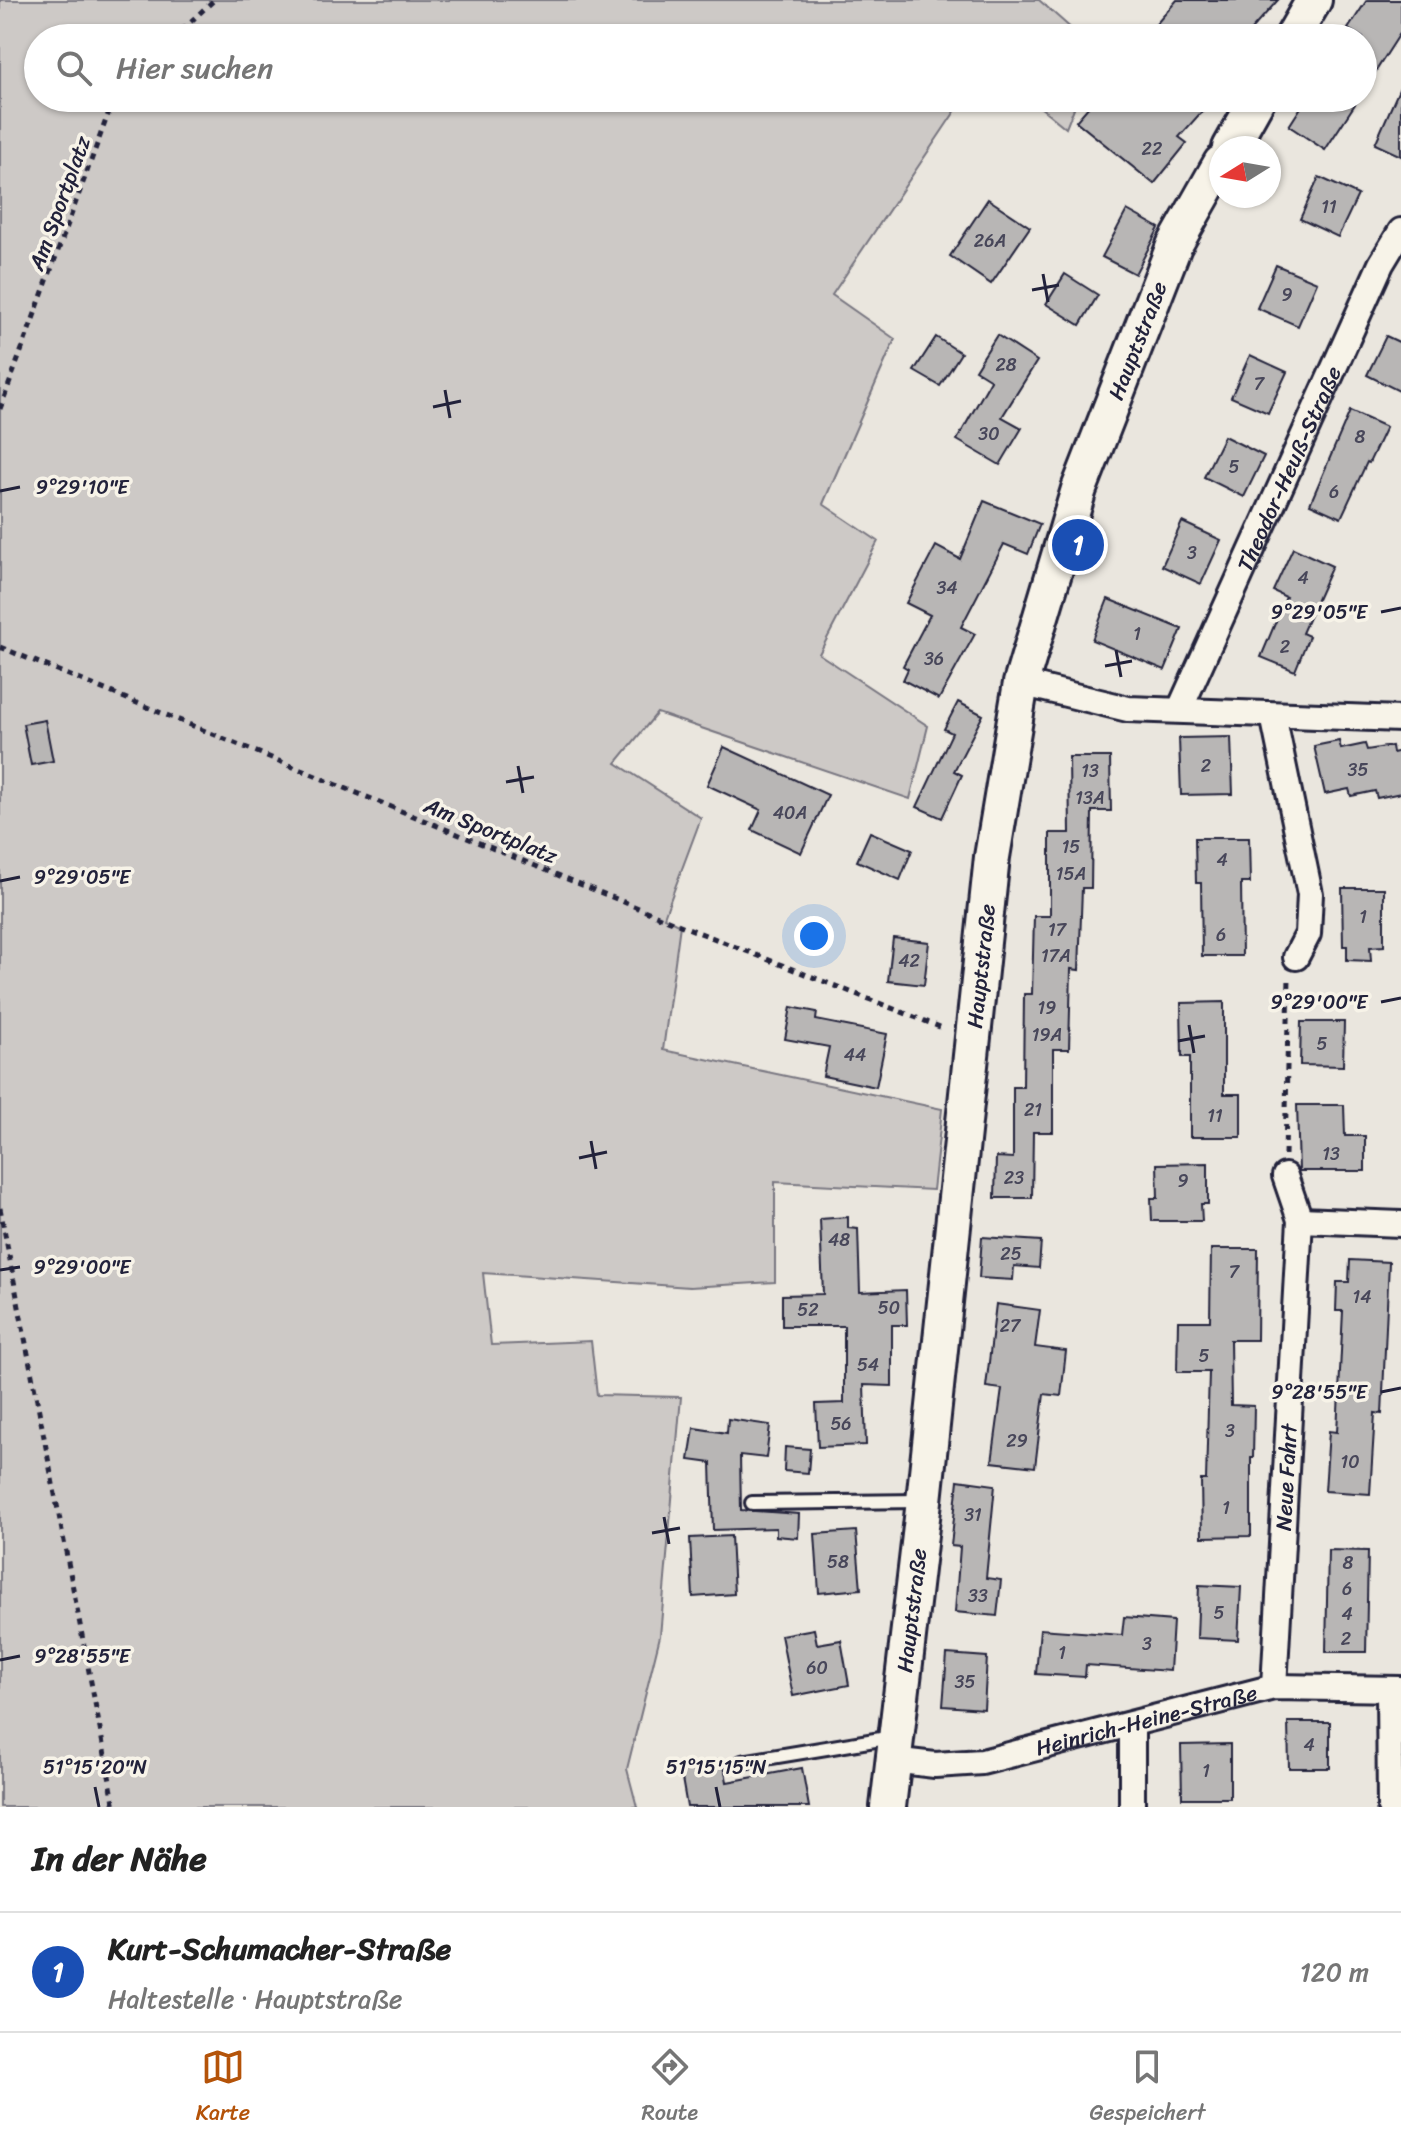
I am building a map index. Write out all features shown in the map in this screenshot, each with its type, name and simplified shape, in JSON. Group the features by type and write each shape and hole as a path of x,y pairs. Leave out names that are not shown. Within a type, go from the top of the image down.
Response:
{"street":[{"path":"1300,24 1314,0"},
{"path":"1237,136 1250,112"},
{"name":"Hauptstraße","path":"888,1807 924,1501 992,857 1021,683 1079,489 1174,246 1209,184"},
{"name":"Theodor-Heuß-Straße","path":"1180,709 1374,278 1401,231"},
{"path":"1021,683 1128,709 1401,719"},
{"path":"1273,715 1310,894 1308,934 1296,957"},
{"name":"Neue Fahrt","path":"1274,1687 1300,1220 1285,1176"},
{"path":"1300,1220 1401,1224"},
{"name":"Heinrich-Heine-Straße","path":"893,1749 935,1765 982,1762 1274,1687 1395,1689"},
{"path":"1390,1807 1395,1689"},
{"path":"1132,1724 1132,1807"}],"lane":[{"path":"752,1503 924,1501"},
{"path":"742,1762 893,1749"}],"path":[{"path":"188,24 214,0"},
{"name":"Am Sportplatz","path":"1,405 109,112"},
{"name":"Am Sportplatz","path":"0,647 680,925 972,1039"},
{"path":"1285,1176 1287,982 1296,957"},
{"path":"0,1208 115,1807"}],"shaded area":[{"path":"0,0 1039,0 1066,24 24,24 24,112 955,112 832,295 895,339 823,504 878,541 819,654 928,726 910,799 657,713 616,763 701,818 664,917 680,925 663,1050 942,1109 933,1190 775,1182 775,1282 690,1287 483,1273 491,1345 591,1341 597,1395 681,1397 660,1636 627,1769 637,1807 0,1807"},
{"path":"1046,112 1072,112 1066,128"}],"building":[{"path":"1177,0 1278,0 1257,24 1156,24"},
{"path":"1367,0 1401,0 1401,32 1377,69 1377,24 1351,24"},
{"path":"1401,85 1401,156 1375,144"},
{"path":"1084,112 1201,112 1179,137 1187,143 1154,184 1076,121"},
{"path":"1298,112 1350,112 1325,150 1289,126"},
{"path":"1319,177 1358,195 1338,237 1300,219"},
{"path":"988,199 1030,227 991,284 950,256"},
{"path":"1127,210 1159,228 1135,274 1102,257"},
{"path":"1276,265 1317,282 1298,326 1257,308"},
{"path":"1065,274 1098,295 1080,325 1046,304"},
{"path":"997,335 1037,361 1002,417 1022,428 1000,465 957,440 991,380 975,370"},
{"path":"1386,336 1401,343 1401,392 1367,375"},
{"path":"936,337 961,353 940,386 914,371"},
{"path":"1250,355 1287,372 1268,413 1231,397"},
{"path":"1350,411 1386,427 1341,518 1310,504"},
{"path":"1224,436 1264,456 1244,497 1204,477"},
{"path":"984,501 1040,524 1028,554 1004,544 961,627 975,634 939,699 903,680 908,669 903,666 930,615 906,603 936,546 960,559"},
{"path":"1182,522 1221,540 1201,584 1162,566"},
{"path":"1293,548 1332,566 1302,633 1309,636 1295,671 1261,657 1286,597 1273,591"},
{"path":"1108,599 1182,629 1165,670 1092,640"},
{"path":"958,702 983,715 954,771 962,775 942,818 917,807 952,733 944,729"},
{"path":"45,720 53,761 31,765 23,724"},
{"path":"1231,737 1233,794 1181,795 1179,738"},
{"path":"1339,741 1341,749 1365,744 1367,750 1392,746 1393,753 1401,751 1401,793 1377,798 1375,791 1351,796 1349,789 1325,794 1314,746"},
{"path":"724,747 828,795 801,853 752,830 761,810 707,785"},
{"path":"1069,757 1110,757 1111,811 1092,811 1091,888 1082,888 1079,970 1071,969 1069,1049 1053,1049 1053,1132 1033,1132 1032,1198 995,1198 996,1157 1013,1158 1013,1087 1023,1087 1024,994 1032,994 1034,916 1050,916 1050,833 1070,833"},
{"path":"870,832 912,850 900,880 857,861"},
{"path":"1195,838 1249,838 1250,883 1241,883 1242,956 1202,956 1201,883 1196,883"},
{"path":"1342,888 1384,888 1384,946 1370,947 1371,961 1347,960 1347,946 1343,946"},
{"path":"893,938 929,942 924,985 888,981"},
{"path":"1224,1002 1224,1094 1241,1094 1241,1137 1190,1137 1190,1057 1182,1057 1181,1003"},
{"path":"791,1007 817,1012 816,1020 887,1034 876,1087 823,1076 829,1047 785,1039"},
{"path":"1301,1022 1344,1022 1343,1066 1300,1065"},
{"path":"1297,1105 1344,1105 1345,1136 1365,1136 1365,1171 1299,1171"},
{"path":"1208,1163 1208,1204 1201,1204 1202,1221 1152,1221 1151,1198 1158,1198 1157,1164"},
{"path":"848,1217 848,1228 858,1229 860,1292 906,1290 907,1325 892,1325 892,1386 864,1385 866,1445 818,1447 816,1404 844,1403 844,1326 782,1326 782,1295 823,1294 820,1219"},
{"path":"982,1237 1041,1241 1039,1268 1014,1266 1013,1280 979,1278"},
{"path":"1211,1249 1258,1249 1257,1340 1230,1340 1231,1405 1254,1406 1251,1536 1202,1537 1201,1480 1206,1480 1209,1372 1177,1372 1178,1321 1210,1321"},
{"path":"1350,1260 1389,1262 1382,1414 1375,1413 1370,1494 1325,1491 1329,1431 1337,1432 1343,1311 1336,1311 1337,1282 1349,1282"},
{"path":"996,1304 1040,1310 1035,1347 1066,1351 1061,1396 1044,1394 1035,1467 992,1462 1002,1389 986,1387"},
{"path":"728,1419 770,1425 766,1458 740,1455 741,1510 799,1514 798,1538 776,1536 776,1528 713,1530 711,1463 689,1460 694,1428 727,1433"},
{"path":"785,1447 810,1449 808,1473 784,1471"},
{"path":"958,1480 995,1485 986,1578 1001,1580 997,1616 955,1612 960,1547 951,1546"},
{"path":"856,1531 861,1589 819,1593 815,1534"},
{"path":"731,1536 734,1594 693,1597 690,1538"},
{"path":"1328,1550 1368,1551 1366,1652 1326,1652"},
{"path":"1199,1585 1241,1587 1238,1640 1197,1638"},
{"path":"1124,1617 1173,1621 1170,1671 1086,1665 1085,1677 1036,1674 1040,1629 1122,1635"},
{"path":"814,1629 817,1644 841,1640 849,1685 793,1696 781,1635"},
{"path":"947,1654 987,1657 984,1709 943,1706"},
{"path":"1288,1722 1330,1722 1330,1768 1289,1768"},
{"path":"1230,1744 1230,1798 1182,1798 1181,1745"},
{"path":"723,1759 727,1782 802,1768 809,1807 687,1807 680,1767"}],"place":[{"name":"Kurt-Schumacher-Straße","path":"1078,545"}]}
